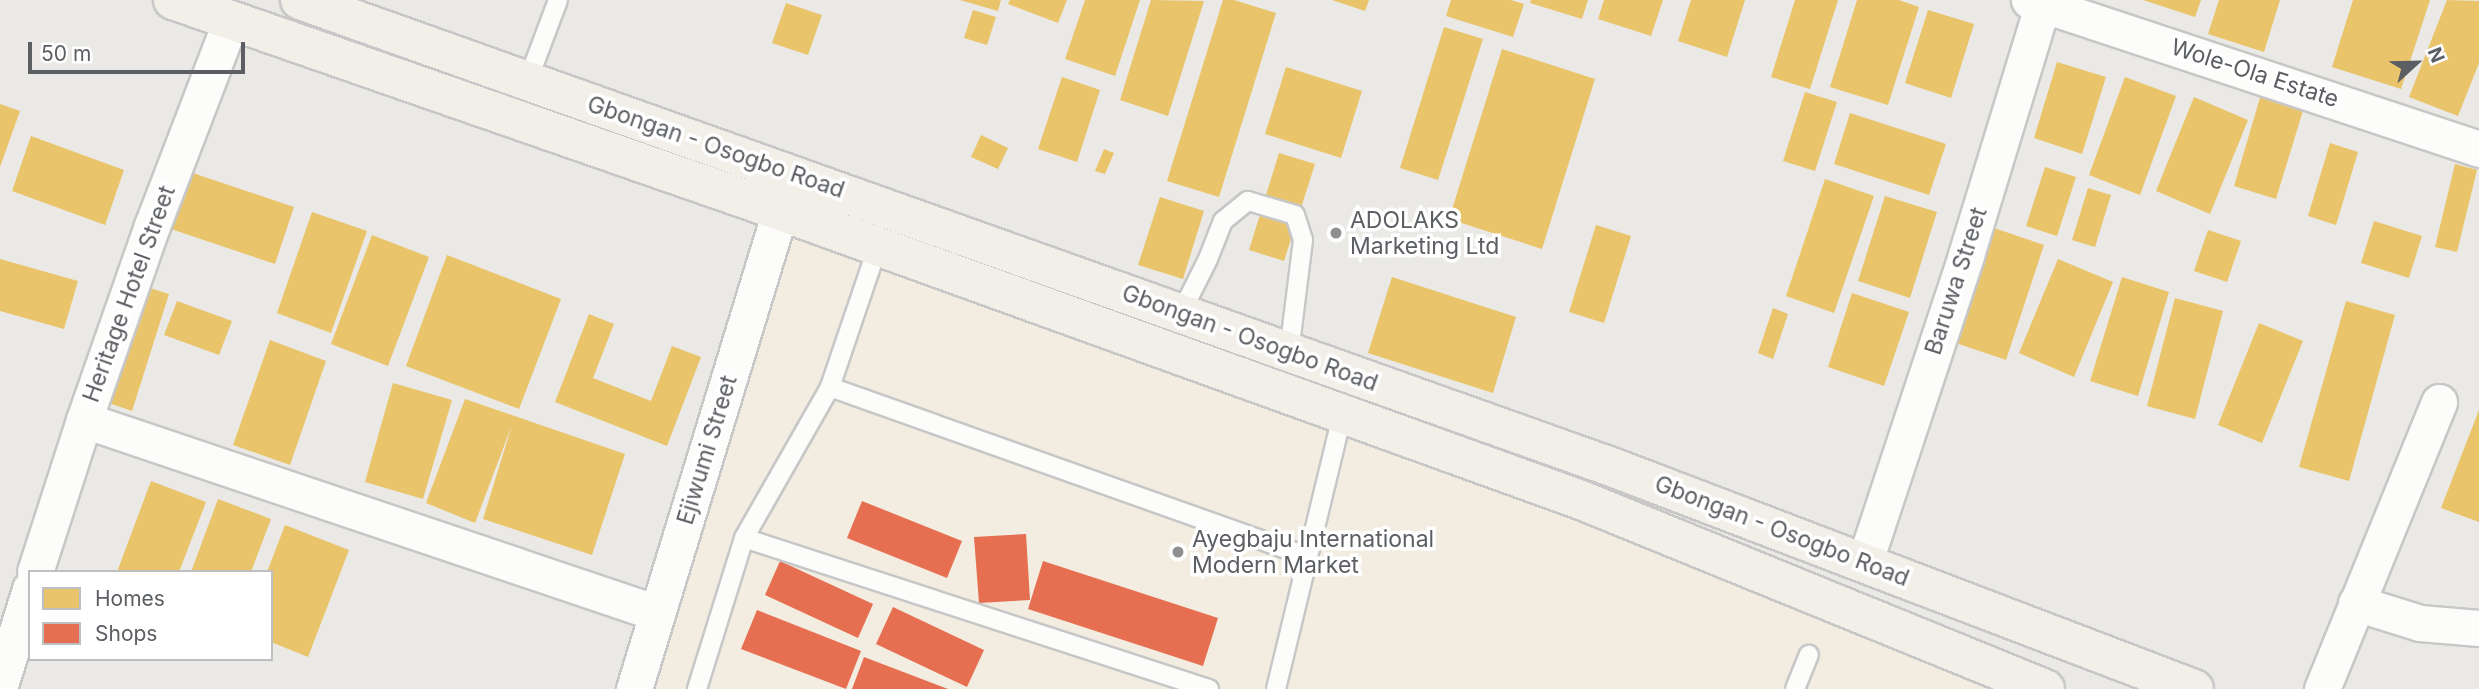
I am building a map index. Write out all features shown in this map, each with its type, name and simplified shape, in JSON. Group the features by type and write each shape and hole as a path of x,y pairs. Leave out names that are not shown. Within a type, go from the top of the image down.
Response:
{"main road":[{"name":"Gbongan - Osogbo Road","path":"173,0 780,211 1581,500 2042,688"},
{"name":"Gbongan - Osogbo Road","path":"300,0 368,11 528,80 1181,313 1865,562 2194,689"}],"street":[{"name":"Wole-Ola Estate","path":"2039,2 2479,149"},
{"name":"Baruwa Street","path":"1865,562 1966,255 2039,2"},
{"name":"Heritage Hotel Street","path":"36,570 83,421 152,226 230,20"},
{"name":"Ejiwumi Street","path":"634,689 780,211"},
{"path":"2322,689 2439,402"},
{"path":"83,421 657,613"},
{"path":"0,684 28,595"},
{"path":"2357,603 2420,624 2479,628"}],"lane":[{"path":"528,80 558,0"},
{"path":"1181,313 1223,221 1248,201 1295,215 1303,240 1289,352"},
{"path":"697,689 744,538 830,387 878,246"},
{"path":"830,387 1306,556"},
{"path":"1276,689 1306,556 1343,413"},
{"path":"744,538 1209,689"},
{"path":"1795,689 1809,655"}],"shaded area":[{"name":"Ayegbaju International Modern Market","path":"792,223 1323,415 2015,689 645,689"}],"building: Homes":[{"path":"960,0 1001,0 998,11"},
{"path":"1010,0 1067,0 1058,23 1008,4"},
{"path":"1085,0 1140,0 1115,76 1065,59"},
{"path":"1151,0 1204,1 1168,116 1120,100"},
{"path":"1223,0 1234,0 1276,13 1219,197 1167,181"},
{"path":"1332,0 1369,0 1365,11"},
{"path":"1451,0 1511,0 1524,4 1513,37 1446,16"},
{"path":"1531,0 1588,0 1582,19 1530,3"},
{"path":"1604,0 1663,0 1651,36 1598,19"},
{"path":"1691,0 1745,0 1727,57 1678,41"},
{"path":"1795,0 1838,0 1810,89 1771,77"},
{"path":"1857,0 1899,0 1919,7 1888,105 1830,87"},
{"path":"2143,0 2201,0 2195,17"},
{"path":"2219,0 2280,0 2264,52 2208,34"},
{"path":"2353,0 2430,0 2401,89 2332,67"},
{"path":"2447,0 2479,1 2479,63 2458,116 2409,97"},
{"path":"786,3 822,15 808,55 772,43"},
{"path":"973,10 996,17 987,45 964,38"},
{"path":"1928,10 1974,24 1951,98 1905,83"},
{"path":"1444,27 1483,39 1438,180 1400,168"},
{"path":"1502,49 1595,79 1542,249 1449,219"},
{"path":"2057,62 2106,77 2082,154 2034,138"},
{"path":"1286,67 1362,91 1341,158 1265,134"},
{"path":"1062,77 1100,90 1077,162 1038,149"},
{"path":"2125,77 2176,96 2140,195 2089,175"},
{"path":"2262,91 2305,104 2276,199 2234,186"},
{"path":"1805,92 1837,102 1815,171 1783,161"},
{"path":"2194,97 2248,120 2210,214 2156,191"},
{"path":"0,104 20,111 0,167"},
{"path":"1850,113 1946,144 1929,195 1834,164"},
{"path":"981,135 1008,148 998,169 971,157"},
{"path":"31,136 124,170 105,225 12,191"},
{"path":"2330,143 2358,152 2336,225 2308,216"},
{"path":"1104,149 1114,153 1105,174 1095,171"},
{"path":"1279,153 1315,164 1284,261 1249,250"},
{"path":"2455,164 2477,170 2457,252 2435,247"},
{"path":"2045,167 2076,177 2057,236 2026,226"},
{"path":"187,171 294,207 275,264 168,228"},
{"path":"1825,179 1874,196 1834,313 1786,296"},
{"path":"2088,188 2111,195 2095,247 2072,240"},
{"path":"1885,196 1937,212 1910,298 1858,281"},
{"path":"1160,197 1204,211 1183,279 1138,265"},
{"path":"312,212 367,231 331,333 277,313"},
{"path":"2374,221 2422,236 2409,278 2361,263"},
{"path":"1596,225 1631,236 1604,323 1569,312"},
{"path":"1991,227 2044,245 2006,360 1953,342"},
{"path":"2208,230 2241,241 2227,282 2194,271"},
{"path":"372,235 429,257 388,366 331,344"},
{"path":"447,255 561,299 519,409 406,366"},
{"path":"0,259 78,281 64,329 0,311"},
{"path":"2058,259 2113,282 2074,377 2019,353"},
{"path":"1392,277 1516,317 1493,393 1368,353"},
{"path":"2122,277 2169,292 2138,396 2090,381"},
{"path":"137,284 169,294 132,411 100,400"},
{"path":"1852,293 1909,312 1884,386 1828,367"},
{"path":"2175,298 2223,311 2195,419 2147,406"},
{"path":"177,301 232,321 219,355 164,335"},
{"path":"2346,301 2395,315 2349,481 2299,467"},
{"path":"1773,308 1788,314 1773,359 1758,353"},
{"path":"589,314 614,324 593,378 651,401 672,346 701,357 667,446 555,402"},
{"path":"2259,323 2303,341 2262,443 2218,425"},
{"path":"270,340 326,361 290,465 233,445"},
{"path":"393,383 452,400 423,499 365,482"},
{"path":"465,399 625,454 592,555 483,519 512,425 475,523 426,503"},
{"path":"2479,410 2479,522 2441,508"},
{"path":"151,481 206,502 180,570 118,570"},
{"path":"218,499 271,519 252,570 192,570"},
{"path":"285,525 349,550 308,657 273,643 273,570 268,570"}],"building: Shops":[{"path":"862,501 962,541 947,578 847,538"},
{"path":"1026,534 1030,600 979,603 974,537"},
{"path":"780,561 873,604 858,638 765,595"},
{"path":"1043,561 1218,618 1203,666 1028,609"},
{"path":"893,607 984,650 967,687 876,644"},
{"path":"757,610 861,651 846,689 741,649"},
{"path":"864,657 948,689 852,689"}],"place":[{"name":"ADOLAKS Marketing Ltd","path":"1336,233"},
{"name":"Ayegbaju International Modern Market","path":"1178,552"}]}
